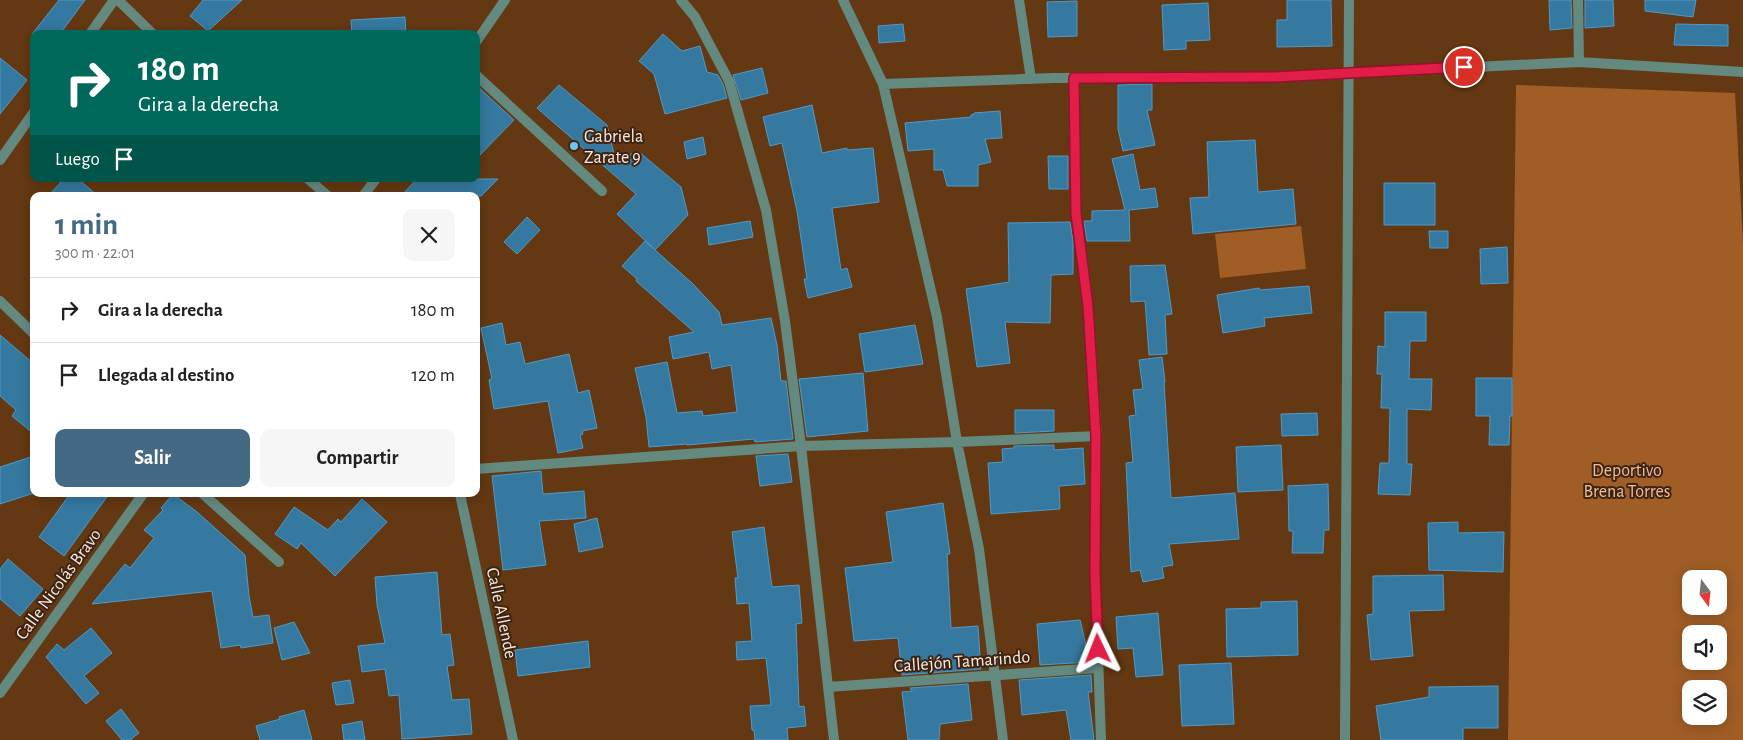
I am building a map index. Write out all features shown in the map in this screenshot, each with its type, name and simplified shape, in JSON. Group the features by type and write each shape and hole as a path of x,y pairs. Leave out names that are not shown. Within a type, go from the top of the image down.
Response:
{"street":[{"path":"93,30 114,0"},
{"path":"118,0 149,30"},
{"path":"480,36 505,0"},
{"path":"681,0 695,17 729,81 766,210 785,321 834,740"},
{"path":"843,0 883,84 936,317 957,442 979,549 1004,740"},
{"path":"1019,0 1032,78"},
{"path":"1345,740 1349,0"},
{"path":"1578,0 1579,62"},
{"path":"883,84 1032,78 1274,77 1579,62 1743,72"},
{"path":"1074,78 1076,213 1088,306 1096,436 1095,573 1101,740"},
{"path":"480,79 602,191"},
{"path":"0,160 30,118"},
{"path":"312,182 323,192"},
{"path":"366,192 374,182"},
{"path":"0,301 30,330"},
{"path":"480,469 801,446 1096,436"},
{"name":"Calle Nicolás Bravo","path":"0,693 141,497"},
{"path":"206,497 279,562"},
{"name":"Calle Allende","path":"461,497 513,740"},
{"name":"Callejón Tamarindo","path":"828,687 1098,668"}],"green space":[{"name":"Deportivo Brena Torres","path":"1516,85 1735,93 1743,243 1743,740 1508,740"},
{"path":"1301,226 1306,269 1220,278 1215,234"}],"building":[{"path":"59,0 85,0 63,30 35,30"},
{"path":"203,0 242,0 209,30 190,16"},
{"path":"1287,0 1331,0 1332,46 1277,47 1277,20 1287,20"},
{"path":"1549,0 1571,0 1572,28 1550,30"},
{"path":"1585,0 1613,0 1614,26 1585,28"},
{"path":"1645,0 1696,0 1693,17 1645,11"},
{"path":"1077,1 1077,36 1048,37 1047,2"},
{"path":"1208,3 1210,40 1186,41 1186,49 1164,50 1162,5"},
{"path":"405,17 406,30 352,30 351,20"},
{"path":"903,24 905,41 879,43 878,26"},
{"path":"1676,24 1728,25 1728,46 1674,45"},
{"path":"663,34 682,51 700,46 707,72 718,75 727,98 665,114 654,74 639,61"},
{"path":"0,58 27,80 0,114"},
{"path":"762,68 768,93 741,100 733,75"},
{"path":"1152,84 1152,110 1147,110 1155,145 1123,151 1118,129 1118,85"},
{"path":"559,85 607,125 615,158 639,152 681,187 688,215 655,250 693,284 719,312 722,325 771,318 777,345 781,381 786,381 793,439 755,442 754,439 649,447 646,417 635,368 667,362 677,413 702,411 703,416 737,412 731,365 712,369 709,352 673,359 669,337 694,332 636,281 637,279 622,266 645,241 654,249 617,214 636,194 537,108"},
{"path":"480,89 514,120 480,155"},
{"path":"812,105 822,153 847,148 847,150 873,148 879,202 832,208 841,270 847,268 852,287 808,298 804,279 807,279 797,211 782,143 770,146 763,117"},
{"path":"1000,111 1002,138 985,139 991,162 978,165 978,186 947,186 943,170 934,170 934,149 908,151 905,123 971,117 974,113"},
{"path":"703,137 706,154 687,159 684,142"},
{"path":"1255,140 1258,192 1293,189 1296,224 1193,234 1190,198 1209,197 1207,142"},
{"path":"1133,154 1140,190 1155,188 1158,207 1129,210 1130,241 1087,241 1084,221 1092,221 1092,211 1125,210 1112,159"},
{"path":"1048,156 1068,156 1068,189 1049,189"},
{"path":"480,179 498,179 481,196 480,192 405,192 414,182 480,182"},
{"path":"61,182 82,182 93,192 52,192"},
{"path":"1384,183 1435,183 1435,225 1384,225"},
{"path":"527,217 540,230 517,254 504,242"},
{"path":"750,221 753,237 709,245 707,228"},
{"path":"1070,222 1073,241 1073,274 1051,275 1050,323 1005,322 1010,363 977,367 966,289 1009,282 1008,223"},
{"path":"1429,231 1448,231 1448,248 1430,248"},
{"path":"1507,247 1508,283 1481,284 1480,249"},
{"path":"1165,265 1172,314 1165,315 1167,354 1149,355 1145,301 1131,302 1130,266"},
{"path":"1309,286 1312,313 1264,318 1265,326 1223,333 1217,295 1259,288 1260,290"},
{"path":"1385,312 1426,312 1426,341 1410,341 1409,379 1432,379 1431,410 1407,409 1407,464 1412,464 1410,495 1378,494 1380,463 1389,463 1390,408 1381,408 1382,374 1377,374 1378,346 1385,347"},
{"path":"502,323 506,345 520,342 525,364 569,354 578,393 589,390 597,428 582,431 583,434 580,435 583,448 558,453 548,401 494,409 489,380 492,379 481,328"},
{"path":"915,325 923,364 865,372 859,334"},
{"path":"0,335 30,361 30,431 12,416 16,410 0,396"},
{"path":"1162,357 1171,498 1235,493 1239,539 1169,544 1173,565 1162,567 1164,578 1143,582 1140,570 1131,572 1126,463 1133,462 1129,416 1136,415 1133,390 1143,389 1139,360"},
{"path":"863,373 868,431 807,437 799,379"},
{"path":"1476,378 1512,378 1512,416 1510,416 1509,445 1489,445 1490,416 1476,416"},
{"path":"1015,410 1054,410 1054,431 1015,433"},
{"path":"1317,413 1318,435 1282,436 1281,414"},
{"path":"1054,445 1054,450 1083,448 1085,484 1059,486 1060,509 991,514 988,463 1003,462 1002,449 1014,448 1014,446"},
{"path":"1281,445 1283,490 1238,492 1236,447"},
{"path":"788,454 792,482 760,486 756,456"},
{"path":"30,457 30,494 0,504 0,467"},
{"path":"541,471 543,494 584,491 586,518 539,521 546,565 503,570 492,476"},
{"path":"1328,484 1329,530 1324,530 1323,553 1292,553 1293,531 1289,531 1288,486"},
{"path":"68,497 107,497 64,556 39,537"},
{"path":"170,497 177,497 197,512 245,555 253,617 269,615 273,643 241,648 240,645 221,648 212,591 92,604 125,564 130,568 154,538 144,530 163,510 161,508"},
{"path":"362,499 387,522 335,576 301,543 297,549 275,534 294,507 328,530 338,519 341,522"},
{"path":"943,503 950,554 947,554 951,628 978,626 981,669 902,675 898,638 854,641 845,568 893,562 886,512"},
{"path":"597,518 603,547 579,552 574,524"},
{"path":"1458,522 1458,533 1504,532 1503,572 1429,570 1428,523"},
{"path":"764,527 772,587 799,585 802,623 796,624 799,707 804,706 806,726 787,728 788,740 755,740 754,730 752,730 750,706 771,705 766,658 737,660 736,642 752,641 749,603 737,604 735,578 738,578 732,532"},
{"path":"8,559 43,589 20,616 0,599 0,569"},
{"path":"437,572 442,635 450,634 454,665 447,666 452,700 469,699 472,734 402,739 399,695 389,696 385,669 362,672 358,646 385,643 377,605 375,577"},
{"path":"1443,575 1444,610 1409,611 1413,656 1371,660 1367,615 1373,614 1373,576"},
{"path":"1297,601 1298,655 1227,657 1226,609 1261,608 1261,602"},
{"path":"1158,613 1163,675 1136,677 1133,648 1118,649 1116,617"},
{"path":"1080,620 1090,662 1040,665 1037,624"},
{"path":"294,622 310,653 282,660 274,628"},
{"path":"91,628 112,653 84,676 99,693 86,704 46,657 57,644 64,650"},
{"path":"588,641 590,667 518,676 515,650"},
{"path":"1231,663 1234,724 1182,726 1179,665"},
{"path":"1091,675 1092,692 1088,692 1094,740 1071,740 1066,710 1022,715 1019,680"},
{"path":"350,680 354,703 336,705 332,683"},
{"path":"968,684 972,720 940,724 939,740 908,740 902,692 912,691 910,688"},
{"path":"1498,686 1498,728 1463,728 1463,740 1381,740 1376,706 1429,697 1429,687"},
{"path":"121,709 139,733 130,740 122,740 106,721"},
{"path":"304,710 312,740 260,740 256,726"},
{"path":"362,721 365,740 344,740 342,725"}],"place":[{"name":"Gabriela Zarate 9","path":"574,146"}],"route":[{"path":"1098,649 1095,573 1096,436 1088,306 1076,213 1074,78 1274,77 1464,67"}]}
